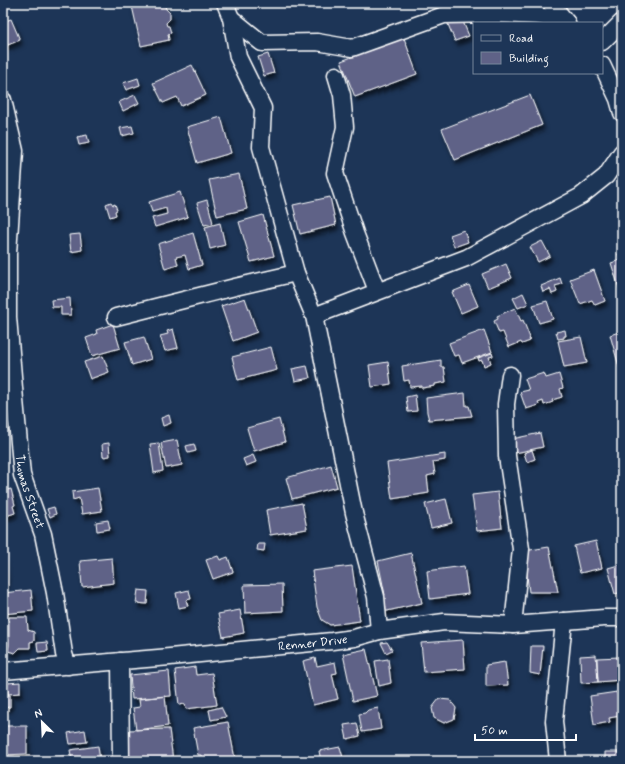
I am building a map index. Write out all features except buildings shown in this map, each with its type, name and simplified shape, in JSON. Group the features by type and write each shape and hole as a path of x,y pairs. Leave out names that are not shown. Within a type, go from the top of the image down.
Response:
{"street":[{"path":"225,3 231,18 238,57 262,108 261,147 296,272 314,316 354,513 376,596 379,631"},
{"path":"551,3 566,22"},
{"path":"231,18 262,43 317,42 352,48 444,15 496,14 540,16 563,22"},
{"path":"603,41 622,22"},
{"path":"603,68 618,99 622,113"},
{"path":"336,75 342,95 345,126 335,173 355,233 377,291"},
{"name":"Thomas Street","path":"3,100 15,151 6,252 6,317 22,475 43,534 55,593 64,654 68,666"},
{"path":"314,316 466,258 581,196 606,176 622,152"},
{"path":"116,317 296,272"},
{"path":"510,375 506,404 507,456 521,549 513,624"},
{"name":"Renner Drive","path":"3,671 354,638 379,631 444,622 513,624 622,618"},
{"path":"558,761 554,721 564,621"},
{"path":"120,661 121,761"}]}
